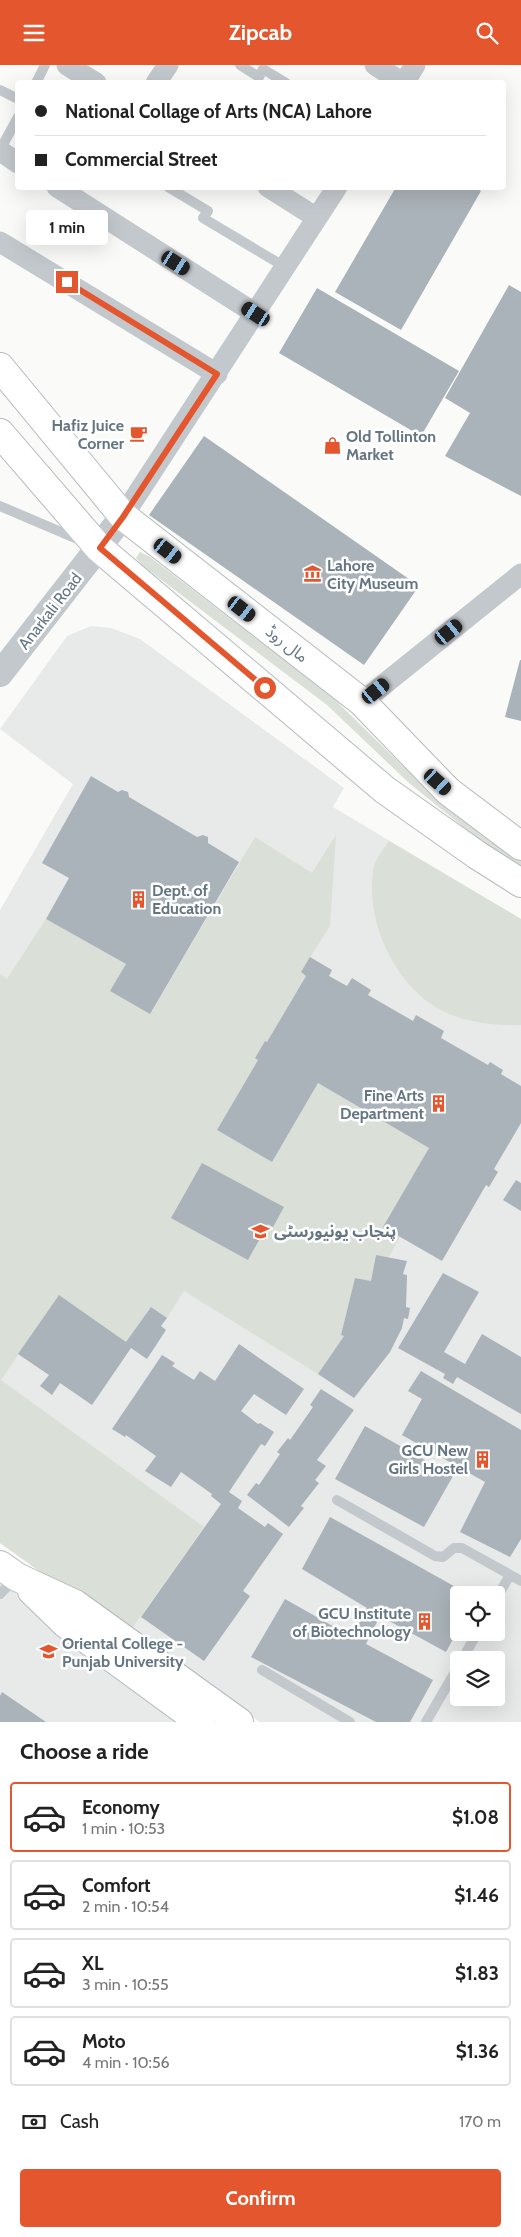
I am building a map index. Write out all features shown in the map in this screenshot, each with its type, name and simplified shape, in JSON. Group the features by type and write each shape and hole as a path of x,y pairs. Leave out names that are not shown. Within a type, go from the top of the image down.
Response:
{"main road":[{"name":"مال روڈ","path":"0,367 123,517 362,702 448,791 521,846"},
{"path":"0,433 100,548 385,790 470,850 521,883"},
{"path":"6,1579 200,1722"},
{"path":"6,1579 75,1603 239,1722"}],"street":[{"path":"67,65 91,80"},
{"path":"158,80 168,65"},
{"path":"375,65 399,80"},
{"path":"406,80 415,65"},
{"path":"0,151 15,161"},
{"path":"67,190 85,195 256,314"},
{"path":"274,190 317,218"},
{"path":"123,517 335,190"},
{"path":"0,242 217,374"},
{"name":"Anarkali Road","path":"0,674 123,517"},
{"path":"362,702 521,574"}],"lane":[{"path":"38,80 45,65"},
{"path":"240,65 259,77 263,69 281,80"},
{"path":"0,90 15,98"},
{"path":"0,151 15,123"},
{"path":"173,190 208,211 203,218 285,267"},
{"path":"0,506 100,548"},
{"path":"337,1500 435,1556 444,1557 454,1548 462,1548 521,1581"},
{"path":"504,1586 510,1575"},
{"path":"262,1670 350,1722"},
{"path":"426,1722 450,1681"}],"shaded area":[{"path":"140,552 150,557 332,697 414,777 442,801 521,856 521,868 477,838 409,783 327,705 143,566 136,558"},
{"name":"پنجاب یونیورسٹی","path":"91,626 111,628 140,639 344,788 333,807 521,919 521,1722 260,1722 128,1634 0,1543 0,910 73,784 0,729 67,636"},
{"path":"336,835 330,926 301,972 306,976 267,1042 265,1041 255,1057 258,1060 217,1130 272,1162 318,1083 429,1148 383,1227 400,1237 388,1258 376,1255 371,1281 355,1278 341,1334 344,1336 318,1374 184,1291 167,1318 151,1307 126,1342 59,1295 1,1380 204,1527 128,1634 0,1543 0,974 7,979 46,919 126,964 111,991 150,1014 255,837 312,873"},
{"path":"389,841 521,919 521,1025 479,1022 458,1017 439,1009 423,998 396,968 386,950 379,930 374,911 372,891 375,863"},
{"name":"Oriental College - Punjab University","path":"0,1582 192,1722 0,1722"}],"building":[{"path":"394,190 481,191 401,330 335,292"},
{"path":"509,285 521,292 521,496 445,456 470,413 445,398"},
{"path":"317,288 459,371 421,436 279,353"},
{"path":"204,436 419,586 364,665 149,515"},
{"path":"521,660 521,721 505,717"},
{"name":"Dept. of Education","path":"91,776 118,792 122,790 128,792 129,797 197,837 203,835 208,837 208,843 239,862 150,1014 110,991 126,964 46,919 69,878 42,863"},
{"name":"Fine Arts Department","path":"310,957 332,970 329,976 347,986 352,978 371,990 368,995 413,1021 416,1015 444,1031 441,1038 488,1065 490,1062 503,1070 501,1074 521,1086 521,1123 494,1169 498,1172 489,1187 486,1185 442,1261 383,1227 429,1148 318,1083 272,1162 217,1130 258,1060 255,1058 265,1041 267,1042 306,976 301,972"},
{"path":"202,1163 284,1207 273,1227 268,1224 248,1260 171,1218"},
{"path":"516,1180 521,1183 521,1211 503,1200"},
{"path":"376,1255 407,1261 403,1274 407,1275 406,1307 410,1308 408,1319 404,1318 402,1328 390,1352 354,1398 318,1374 344,1336 341,1335 355,1278 371,1281"},
{"path":"443,1273 479,1292 444,1352 465,1364 482,1334 521,1357 521,1414 457,1377 453,1384 443,1378 445,1374 398,1348"},
{"path":"59,1295 126,1342 151,1307 167,1318 161,1326 166,1330 147,1359 131,1348 92,1405 60,1383 52,1395 40,1386 49,1375 18,1354"},
{"path":"239,1344 304,1389 286,1415 254,1394 241,1411 258,1424 260,1423 274,1432 265,1446 261,1444 229,1492 242,1501 238,1508 265,1527 268,1523 283,1534 243,1591 250,1596 204,1661 141,1617 221,1504 211,1496 212,1494 181,1472 171,1487 145,1471 156,1456 126,1435 125,1437 112,1429 162,1355 175,1363 172,1366 194,1380 200,1371 215,1381"},
{"name":"GCU New Girls Hostel","path":"421,1371 521,1430 521,1539 510,1557 460,1532 485,1482 402,1435 422,1399 408,1391"},
{"path":"321,1389 354,1410 317,1460 326,1466 315,1480 319,1483 301,1506 304,1508 289,1527 247,1495 256,1483 259,1485 280,1454 277,1452 288,1438 290,1440 313,1407 310,1405"},
{"path":"365,1426 453,1476 424,1527 335,1479"},
{"name":"GCU Institute of Biotechnology","path":"330,1517 454,1586 450,1586 450,1641 452,1641 446,1652 380,1616 366,1644 433,1680 410,1722 376,1722 251,1657 285,1599 352,1637 367,1608 302,1569"},
{"path":"2,1692 46,1722 0,1722 0,1696"}],"place":[{"name":"Hafiz Juice Corner","path":"138,434"},
{"name":"Old Tollinton Market","path":"332,445"},
{"name":"Lahore City Museum","path":"313,574"},
{"name":"Dept. of Education","path":"138,899"},
{"name":"Fine Arts Department","path":"438,1104"},
{"name":"پنجاب یونیورسٹی","path":"260,1231"},
{"name":"GCU New Girls Hostel","path":"482,1459"},
{"name":"GCU Institute of Biotechnology","path":"425,1622"},
{"name":"Oriental College - Punjab University","path":"48,1652"}],"route":[{"path":"67,282 217,374 123,517 100,548 265,688"}]}
